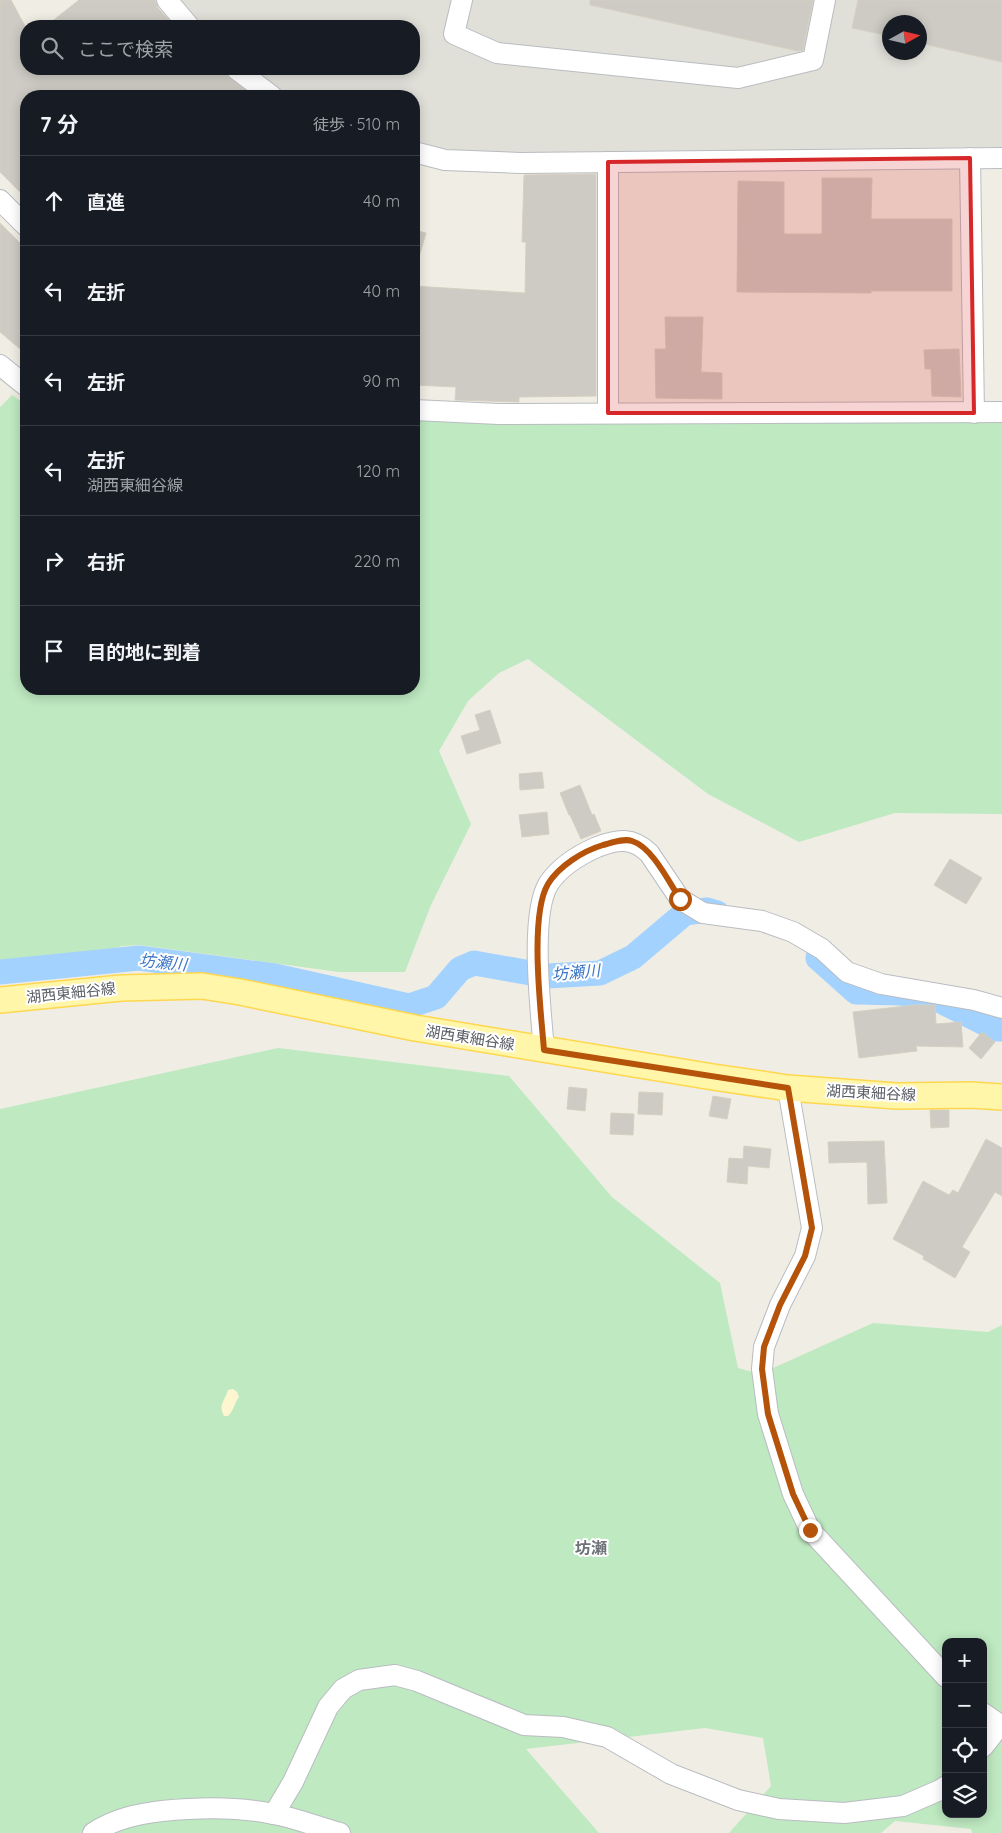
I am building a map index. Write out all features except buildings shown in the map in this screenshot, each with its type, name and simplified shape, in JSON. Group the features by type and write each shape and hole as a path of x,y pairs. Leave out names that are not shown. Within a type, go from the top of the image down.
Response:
{"main road":[{"name":"湖西東細谷線","path":"0,1000 121,988 202,986 415,1028 788,1088 897,1096 971,1095 1002,1097"}],"street":[{"path":"167,0 183,20"},
{"path":"462,0 454,34 497,53 738,78 813,60 825,0"},
{"path":"244,75 264,90"},
{"path":"420,154 445,160 520,163 1002,158"},
{"path":"970,158 974,413"},
{"path":"608,162 608,413"},
{"path":"0,200 20,220"},
{"path":"2,372 20,382"},
{"path":"420,410 499,414 1002,412"},
{"path":"544,1050 538,963 539,923 543,896 548,884 561,869 585,852 622,840 632,840 649,852 680,899 703,913 762,921 793,932 822,949 847,972 881,984 974,1000 1002,1008"},
{"path":"788,1088 812,1228 805,1256 780,1305 764,1347 762,1369 768,1414 793,1494 810,1530 942,1673"},
{"path":"274,1814 292,1782 328,1707 343,1689 359,1680 395,1675 417,1681 524,1725 563,1728 606,1737 671,1774 738,1800 779,1809 844,1813 902,1806 942,1789"},
{"path":"987,1716 1001,1726 987,1742"},
{"path":"93,1833 118,1820 133,1816 199,1807 244,1809 274,1814 340,1833"}],"highlighted area":[{"path":"970,158 974,413 608,413 608,162"}],"shaded area":[{"path":"178,0 1002,0 1002,147 477,153 420,144 420,90 280,90 258,75 420,75 420,20 196,20"}],"green space":[{"path":"12,395 20,401 20,695 420,695 420,409 1002,412 1002,814 895,813 799,842 708,794 528,659 499,673 468,701 439,751 471,824 431,905 405,972 339,972 140,945 123,946 82,957 51,957 0,963 0,407"},
{"path":"278,1048 509,1076 612,1197 720,1283 738,1368 760,1374 873,1323 988,1332 1002,1325 1002,1833 972,1833 971,1829 895,1821 881,1833 729,1833 771,1786 763,1738 705,1728 526,1749 599,1833 0,1833 0,1109"}],"sand":[{"path":"233,1389 239,1397 230,1414 224,1416 222,1412 223,1403 228,1390"}],"waterway":[{"name":"坊瀬川","path":"0,972 139,958 275,976 409,1006 436,997 460,969 474,963 548,976 600,973 633,957 685,913 707,910 717,913"},
{"name":"坊瀬川","path":"818,958 856,992 931,996 996,1029 1002,1029"}],"district":[{"name":"坊瀬","path":"591,1548"}],"route":[{"path":"680,899 649,852 632,840 622,840 585,852 561,869 548,884 543,896 539,923 538,963 544,1050 788,1088 812,1228 805,1256 780,1305 764,1347 762,1369 768,1414 793,1494 810,1530"}]}
